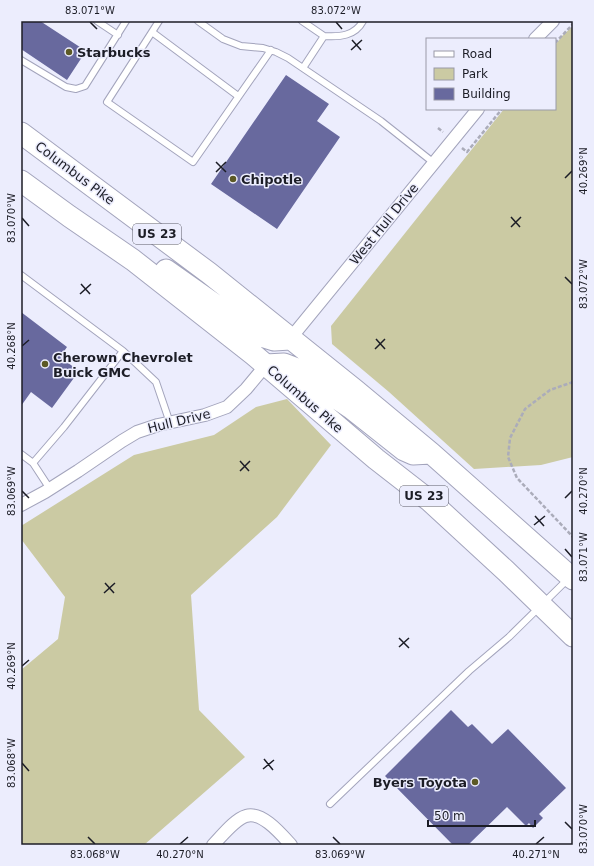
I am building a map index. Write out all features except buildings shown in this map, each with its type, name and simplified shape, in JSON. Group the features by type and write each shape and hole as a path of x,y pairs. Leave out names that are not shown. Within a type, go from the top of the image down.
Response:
{"highway":[{"name":"Columbus Pike","path":"21,133 209,273 431,453 572,576"},
{"name":"Columbus Pike","path":"21,181 133,260 266,365 376,459 430,501 542,604 573,636"},
{"path":"106,240 120,239 128,241 258,335 274,340 290,339"},
{"path":"266,365 284,364 297,369 351,408 404,450 413,454 431,453"}],"street":[{"path":"536,38 553,21"},
{"name":"West Hull Drive","path":"290,339 477,110"},
{"name":"Hull Drive","path":"21,505 50,489 122,440 137,432 170,423 205,416 227,407 246,389 266,365"},
{"path":"213,845 238,821 246,816 262,817 291,845"}],"lane":[{"path":"97,21 118,35"},
{"path":"21,60 66,87 76,89 85,86 126,21"},
{"path":"159,21 107,102 193,162 271,50"},
{"path":"198,21 223,39 241,46 271,50 288,58 381,121 434,163"},
{"path":"302,21 324,36 341,37 359,28 363,21"},
{"path":"152,32 238,96"},
{"path":"303,68 324,36"},
{"path":"21,275 122,350 156,382 170,423"},
{"path":"33,463 64,427 122,350"},
{"path":"21,454 33,463 50,489"},
{"path":"330,804 572,576"}],"path":[{"path":"556,43 573,24"},
{"path":"462,148 467,152 501,110"},
{"path":"438,128 443,132"},
{"path":"573,382 550,390 525,409 510,438 508,457 517,478 573,538"}],"green space":[{"path":"573,26 573,457 541,465 474,469 389,392 332,344 331,326 503,110 556,110 556,44"},
{"path":"287,399 331,445 277,517 191,595 199,710 245,757 144,845 21,845 21,670 58,639 65,597 21,539 21,526 134,455 214,435 256,407"}],"place":[{"name":"Starbucks","path":"69,52"},
{"name":"Chipotle","path":"233,179"},
{"name":"Cherown Chevrolet Buick GMC","path":"45,364"},
{"name":"Byers Toyota","path":"475,782"}]}
